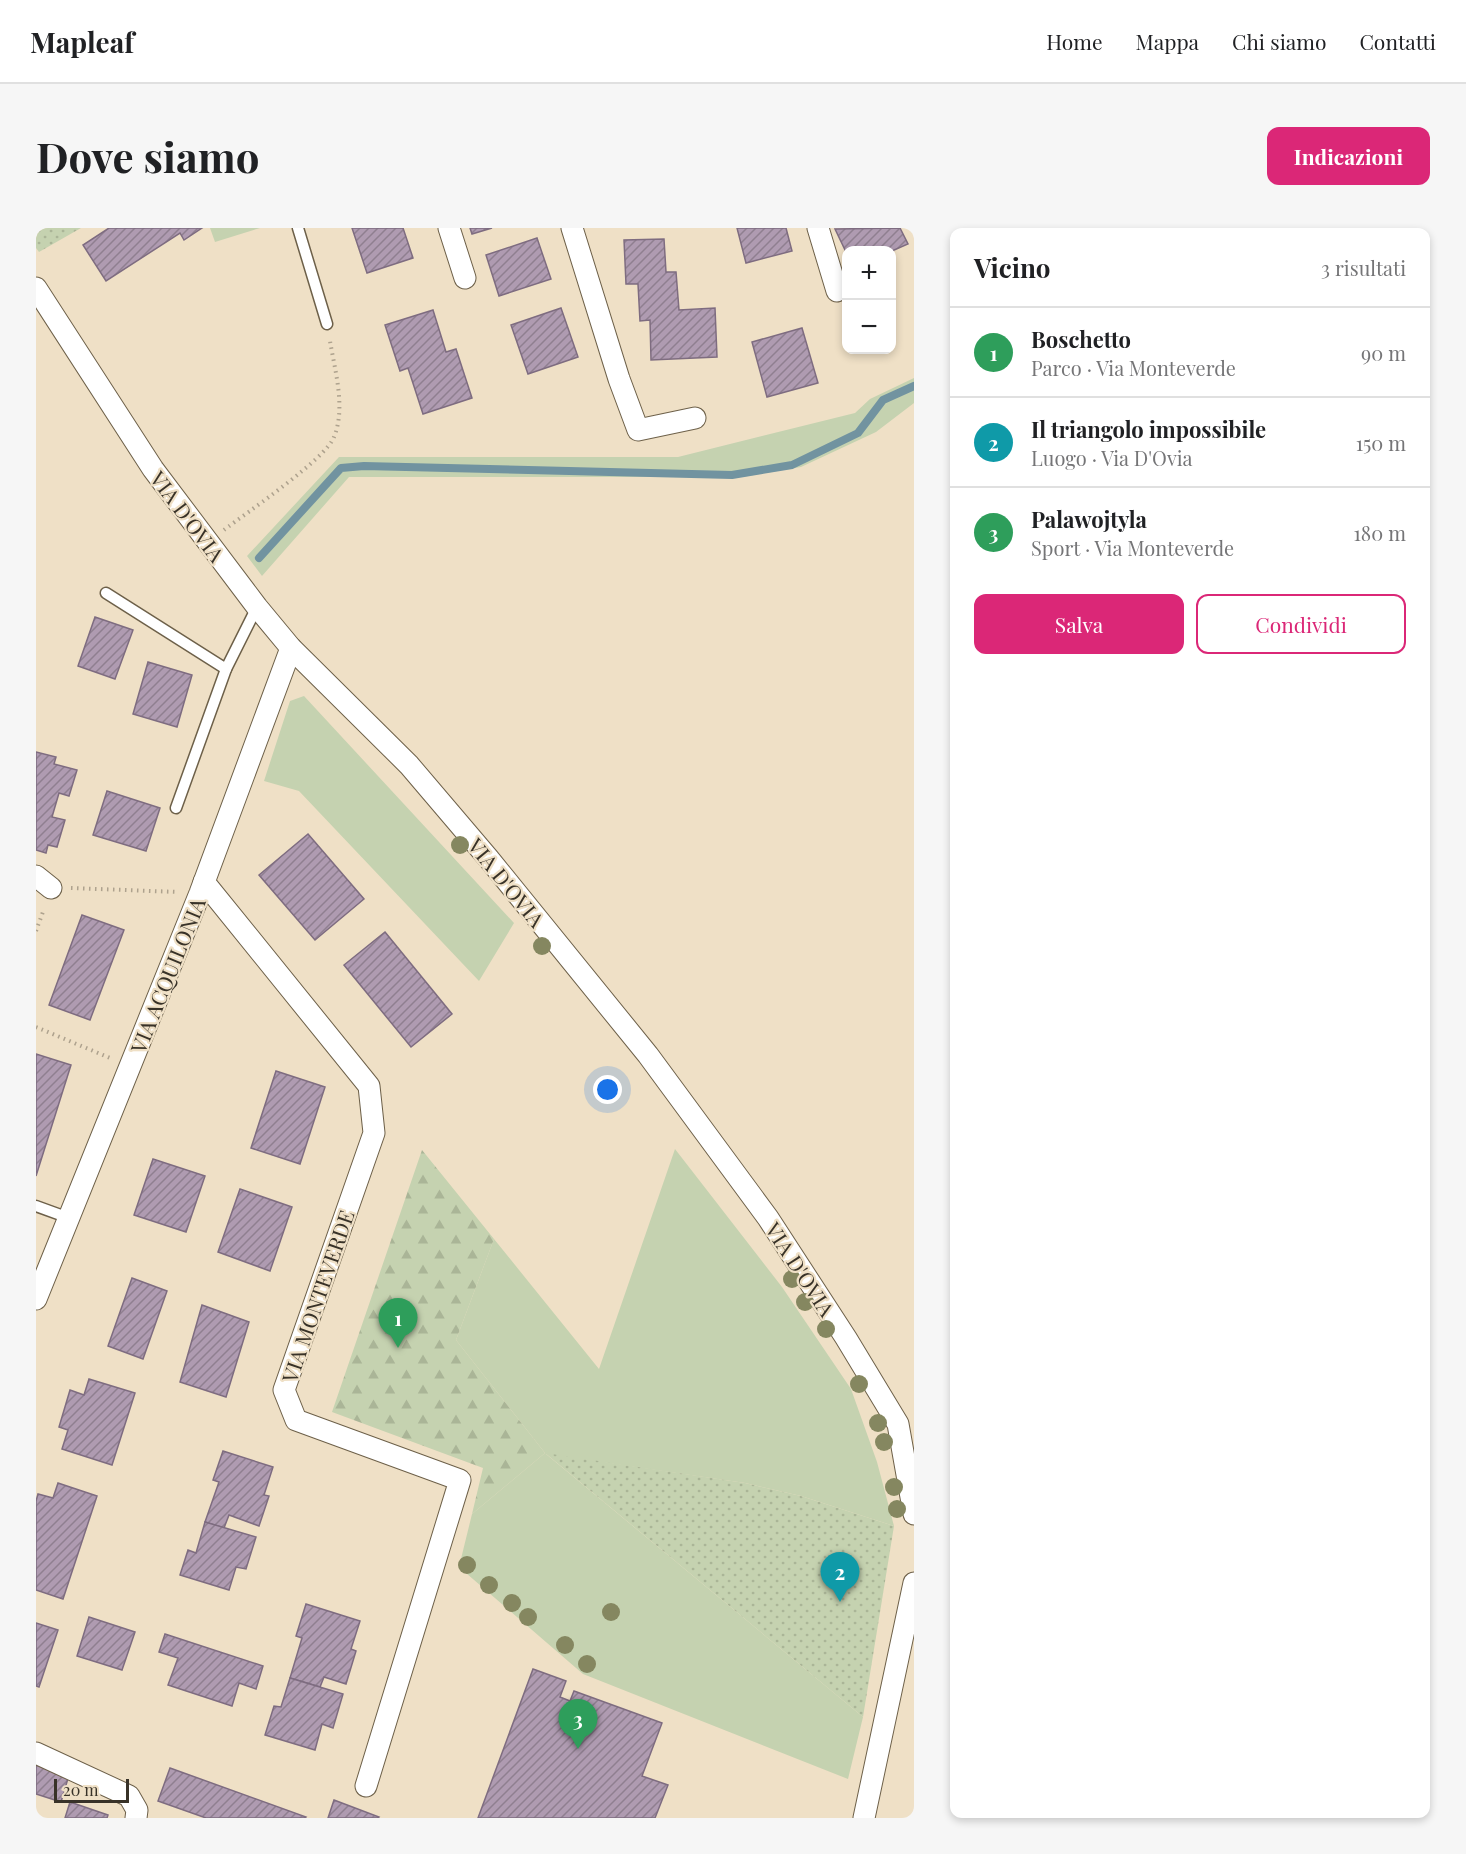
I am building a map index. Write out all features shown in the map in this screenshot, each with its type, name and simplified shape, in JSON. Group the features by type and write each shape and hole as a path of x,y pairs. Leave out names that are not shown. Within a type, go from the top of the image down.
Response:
{"street":[{"path":"449,228 465,278"},
{"path":"572,228 619,379 638,430 695,418"},
{"path":"818,228 837,291"},
{"name":"VIA D'OVIA","path":"36,288 153,469 257,607 291,648 409,765 489,859 648,1055 768,1218 846,1338 898,1424 914,1514"},
{"name":"VIA ACQUILONIA","path":"36,1299 202,887 291,648"},
{"name":"VIA MONTEVERDE","path":"202,887 369,1086 374,1133 284,1390 296,1420 460,1480 366,1786"},
{"path":"864,1818 914,1583"},
{"path":"36,1753 129,1796 137,1810 136,1818"}],"lane":[{"path":"298,228 327,324"},
{"path":"106,593 226,669"},
{"path":"176,808 226,669 257,607"},
{"path":"36,1206 69,1218"}],"path":[{"path":"207,543 315,459 334,439 339,413 327,324"},
{"path":"36,931 44,882 202,887"},
{"path":"36,1027 130,1066"}],"green space":[{"path":"36,228 81,228 39,252 36,248"},
{"path":"210,228 260,228 215,242"},
{"path":"914,378 914,403 876,432 801,467 742,477 349,477 262,576 247,556 339,457 678,457 855,413 870,399"},
{"path":"304,696 514,923 479,981 299,791 264,781 290,701"},
{"path":"675,1149 782,1287 851,1389 877,1462 894,1526 801,1496 745,1483 546,1454 863,1717 848,1779 583,1674 459,1567 472,1514 545,1453 456,1340 494,1239 599,1369"},
{"path":"422,1150 494,1239 456,1340 545,1453 472,1514 483,1468 332,1412"},
{"path":"545,1453 745,1483 801,1496 894,1526 863,1717"}],"building":[{"path":"109,228 202,228 184,240 180,233 106,281 83,245"},
{"path":"352,228 403,228 413,258 367,273"},
{"path":"470,228 492,228 472,234"},
{"path":"737,228 786,228 792,251 746,263"},
{"path":"900,228 908,244 896,249 896,246 843,246 835,229"},
{"path":"537,238 551,279 499,296 486,255"},
{"path":"664,239 666,272 676,272 679,310 715,308 717,357 651,360 650,320 640,321 638,284 626,284 624,240"},
{"path":"561,308 578,357 528,374 511,325"},
{"path":"433,310 446,352 456,349 472,398 423,414 408,368 400,371 385,325"},
{"path":"802,328 818,383 767,397 752,342"},
{"path":"95,617 133,630 115,679 78,666"},
{"path":"148,662 192,675 177,727 133,714"},
{"path":"36,752 56,757 54,764 77,770 69,796 59,793 52,817 65,820 57,847 48,845 46,853 36,850"},
{"path":"107,791 160,808 146,851 93,835"},
{"path":"308,834 364,899 315,940 259,875"},
{"path":"82,915 124,930 90,1020 49,1005"},
{"path":"385,932 452,1014 411,1047 344,965"},
{"path":"36,1054 71,1065 36,1176"},
{"path":"276,1071 325,1087 300,1164 251,1148"},
{"path":"153,1159 205,1176 186,1232 134,1215"},
{"path":"240,1189 292,1207 270,1271 218,1252"},
{"path":"132,1278 167,1291 143,1359 108,1346"},
{"path":"202,1305 249,1322 226,1397 180,1382"},
{"path":"89,1379 135,1393 112,1465 62,1449 68,1430 59,1427 70,1390 84,1395"},
{"path":"223,1451 273,1467 264,1495 269,1496 259,1526 229,1515 224,1528 205,1522 219,1482 213,1480"},
{"path":"58,1483 97,1496 63,1599 36,1590 36,1501 38,1494 53,1498"},
{"path":"205,1522 256,1537 246,1569 236,1567 229,1590 180,1575 188,1550 196,1553"},
{"path":"306,1604 360,1621 351,1649 356,1651 346,1684 324,1677 320,1687 290,1678 302,1638 296,1636"},
{"path":"89,1617 135,1632 122,1670 77,1656"},
{"path":"36,1623 58,1630 39,1687 36,1686"},
{"path":"165,1634 263,1666 256,1689 239,1683 232,1706 168,1685 178,1658 159,1652"},
{"path":"533,1669 566,1681 560,1697 570,1701 574,1691 662,1723 642,1776 668,1785 655,1818 478,1818"},
{"path":"290,1678 343,1694 333,1728 322,1724 315,1750 265,1735 274,1706 281,1707"},
{"path":"36,1764 69,1775 61,1802 36,1794"},
{"path":"170,1768 306,1817 206,1818 158,1801"},
{"path":"334,1800 379,1817 328,1818"},
{"path":"70,1802 108,1815 107,1818 65,1818"}],"waterway":[{"path":"259,558 341,468 364,466 732,475 792,465 858,433 883,400 914,386"}],"place":[{"name":"Boschetto","path":"398,1348"},
{"name":"Il triangolo impossibile","path":"840,1602"},
{"name":"Palawojtyla","path":"578,1749"}]}
